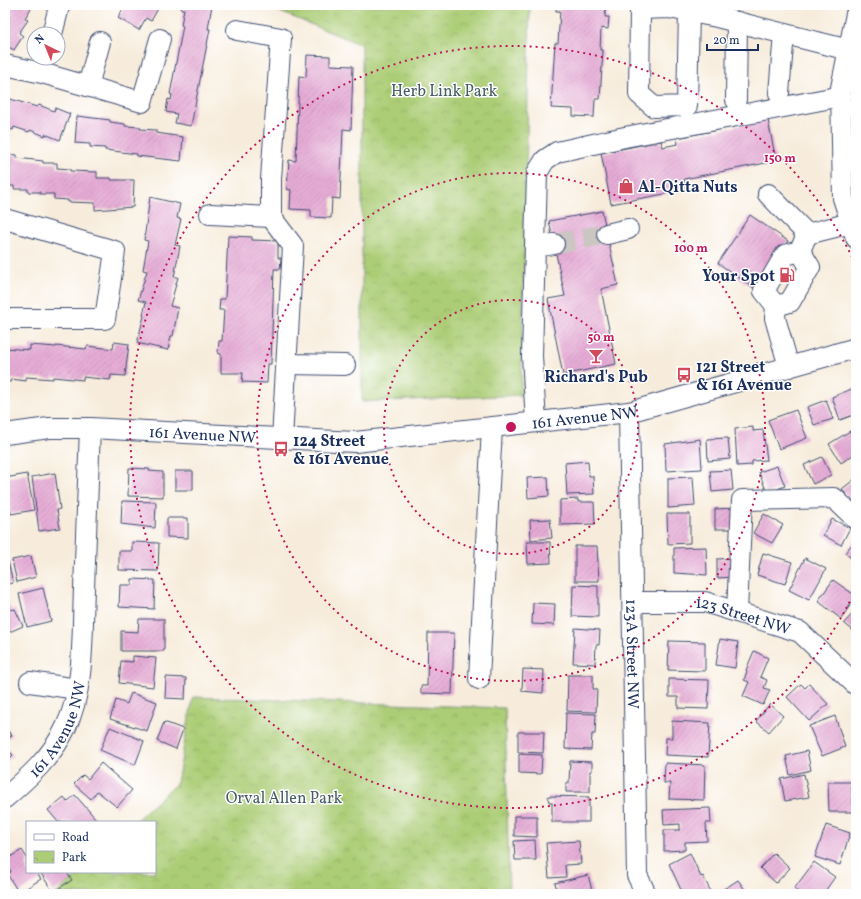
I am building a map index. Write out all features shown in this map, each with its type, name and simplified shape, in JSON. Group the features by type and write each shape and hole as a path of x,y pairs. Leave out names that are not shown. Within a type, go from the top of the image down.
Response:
{"street":[{"path":"54,26 59,7"},
{"path":"689,12 687,106 654,107 639,94 639,7 668,8 689,12 737,22 849,50"},
{"path":"790,367 775,318 776,306 764,291 785,255 804,242 854,231 843,198 841,88 856,14"},
{"path":"736,100 737,22"},
{"path":"237,30 281,38 271,179 271,217 293,246 282,439"},
{"path":"779,92 784,34"},
{"path":"44,66 88,86 142,102 160,39"},
{"path":"88,86 100,42"},
{"path":"5,65 26,66"},
{"path":"536,422 532,356 545,245 537,173 545,160 557,152 625,137 842,96"},
{"path":"768,194 804,242 810,267 790,302 776,306"},
{"path":"210,214 271,217"},
{"path":"5,219 115,251 105,318 5,319"},
{"path":"607,234 628,229"},
{"name":"161 Avenue NW","path":"5,434 49,428 90,428 355,442 630,412 856,348"},
{"path":"287,364 345,365"},
{"name":"123A Street NW","path":"630,412 637,875 646,894"},
{"path":"479,679 492,427"},
{"name":"161 Avenue NW","path":"5,798 43,764 56,746 66,726 77,689 81,657 90,428"},
{"path":"737,612 742,500 834,498 856,520"},
{"name":"123 Street NW","path":"633,602 705,602 800,632 856,685"},
{"path":"30,682 77,689"}],"green space":[{"name":"Herb Link Park","path":"263,5 530,5 521,395 362,402 362,45"},
{"name":"Orval Allen Park","path":"193,697 505,708 509,894 56,894 79,873 156,873 156,821 135,821 177,783"}],"building":[{"path":"5,5 33,5 25,18 28,20 19,33 23,36 14,50 5,45"},
{"path":"125,5 160,5 151,21 146,18 139,30 118,18"},
{"path":"182,5 212,5 208,29 210,29 191,126 175,123 177,114 166,112 168,99 171,100 172,95 170,94 183,26 181,25 184,9 181,9"},
{"path":"556,5 606,5 605,17 609,17 608,29 601,28 600,50 603,50 600,99 595,99 594,117 573,116 573,109 551,108 555,43 558,43 560,11 556,11"},
{"path":"307,55 330,56 330,65 353,66 351,130 343,129 340,199 332,198 331,218 311,217 311,210 290,209 291,190 287,189 289,160 296,161 299,76 306,77"},
{"path":"7,98 37,107 39,105 54,111 55,108 70,114 60,140 30,130 29,132 14,127 13,130 5,127 5,100"},
{"path":"77,116 110,120 110,122 125,124 125,126 156,130 156,133 183,137 181,161 137,156 137,154 105,150 105,148 90,147 90,144 75,143"},
{"path":"768,120 776,161 684,179 686,190 611,204 601,153 661,141 663,147 678,144 677,138"},
{"path":"5,154 17,155 17,158 43,161 43,163 57,163 57,168 70,169 70,171 97,172 97,178 111,178 111,180 134,180 133,207 95,210 95,203 68,202 68,200 54,199 54,194 40,194 40,192 28,192 28,189 14,189 14,186 5,186"},
{"path":"150,197 180,204 177,218 181,219 175,245 180,246 174,277 178,277 170,306 178,308 173,336 171,336 168,350 137,343 146,302 138,300 147,271 143,270 148,241 144,240"},
{"path":"602,211 618,285 601,289 616,364 563,375 548,299 565,296 549,221"},
{"path":"750,215 788,241 755,289 718,263"},
{"path":"228,236 252,237 252,240 278,241 278,258 281,258 280,269 274,269 271,364 268,364 267,383 242,382 243,373 221,373 221,354 218,353 219,341 222,341 224,310 219,310 220,299 225,299"},
{"path":"114,342 129,344 125,376 111,375 110,380 83,377 83,380 53,377 53,379 26,377 26,381 11,379 11,382 5,381 5,348 30,350 30,345 86,349 87,346 113,349"},
{"path":"854,388 856,389 856,414 840,420 832,397"},
{"path":"826,400 833,419 814,425 807,407"},
{"path":"796,410 807,438 779,449 768,420"},
{"path":"753,427 753,431 763,430 767,460 752,461 752,465 737,466 735,429"},
{"path":"850,431 856,440 856,453 841,463 829,444"},
{"path":"728,438 730,459 708,461 707,439"},
{"path":"700,439 702,469 666,471 665,444"},
{"path":"822,457 831,475 813,484 804,465"},
{"path":"588,461 589,476 593,476 594,494 567,495 565,463"},
{"path":"777,466 785,486 767,493 759,472"},
{"path":"129,468 149,469 149,471 163,472 163,497 128,496"},
{"path":"731,470 733,490 712,492 710,471"},
{"path":"175,471 193,471 193,490 175,490"},
{"path":"55,473 60,509 57,510 60,528 39,531 32,477"},
{"path":"27,474 34,510 11,514 8,497 6,498 5,494 5,478"},
{"path":"548,477 549,496 528,498 527,478"},
{"path":"693,477 695,506 668,508 668,478"},
{"path":"856,478 856,508 842,489"},
{"path":"578,499 578,502 594,502 595,524 560,525 560,500"},
{"path":"122,501 156,502 155,528 121,524"},
{"path":"736,508 736,529 715,529 715,509"},
{"path":"667,514 690,514 690,543 668,544"},
{"path":"764,514 783,525 772,543 753,533"},
{"path":"167,518 188,518 188,538 167,537"},
{"path":"550,519 552,538 531,540 530,520"},
{"path":"832,519 850,528 841,545 823,535"},
{"path":"856,539 856,562 845,553"},
{"path":"132,542 159,543 158,571 119,570 119,551 132,551"},
{"path":"527,542 550,542 551,563 528,564"},
{"path":"575,546 597,546 599,581 575,581"},
{"path":"706,547 707,575 674,573 674,548"},
{"path":"763,553 792,562 785,584 757,575"},
{"path":"31,556 36,577 17,582 12,560"},
{"path":"737,558 736,577 717,578 717,559"},
{"path":"805,558 826,569 809,600 789,590"},
{"path":"8,561 13,583 5,585 5,562"},
{"path":"132,579 155,580 154,609 119,607 120,585 132,585"},
{"path":"833,580 856,596 841,619 818,601"},
{"path":"573,585 598,586 598,617 572,616"},
{"path":"43,588 51,621 27,627 19,594"},
{"path":"5,596 11,610 15,609 23,626 5,634"},
{"path":"533,603 555,604 554,625 532,624"},
{"path":"856,610 856,633 844,623"},
{"path":"139,619 164,619 164,651 121,651 121,631 138,632"},
{"path":"575,628 600,630 599,645 596,645 595,664 573,663"},
{"path":"428,633 454,633 452,694 421,693 421,686 427,686"},
{"path":"720,639 738,642 735,668 716,665"},
{"path":"669,641 705,642 705,671 668,670"},
{"path":"754,651 768,658 760,677 767,680 764,688 770,690 763,705 743,696 749,682 744,680 746,670"},
{"path":"133,656 156,658 153,687 119,683 121,661 133,662"},
{"path":"523,669 544,670 543,693 522,691"},
{"path":"568,675 593,675 593,689 597,689 596,712 567,711"},
{"path":"166,677 186,678 185,699 165,698"},
{"path":"669,679 709,680 708,709 678,708 678,697 669,697"},
{"path":"801,684 805,688 809,684 828,704 809,721 787,697"},
{"path":"131,693 157,702 147,731 110,719 116,700 127,704"},
{"path":"770,704 783,716 769,732 756,721"},
{"path":"566,713 596,714 595,734 592,734 591,750 565,749"},
{"path":"835,716 845,747 822,756 809,726"},
{"path":"672,721 710,723 708,757 665,755 666,738 672,738"},
{"path":"164,722 183,729 176,749 157,741"},
{"path":"110,727 144,741 135,765 100,750"},
{"path":"5,728 12,735 5,741"},
{"path":"518,732 544,732 543,753 518,752"},
{"path":"5,747 13,755 5,763"},
{"path":"807,751 811,770 790,775 786,756"},
{"path":"519,754 542,755 541,774 519,773"},
{"path":"570,761 592,762 592,771 590,771 590,792 566,792 566,783 569,783"},
{"path":"101,763 132,790 117,807 97,791 91,799 74,784 83,775 88,779"},
{"path":"665,763 705,765 704,800 669,799 670,783 664,783"},
{"path":"804,774 809,797 785,801 781,779"},
{"path":"828,782 851,782 854,812 829,812"},
{"path":"75,795 96,819 94,821 57,821 48,810 64,797 67,802"},
{"path":"548,796 589,797 589,822 552,822 552,802 549,802"},
{"path":"710,808 711,823 706,823 707,841 685,842 685,850 664,851 664,830 680,830 680,824 664,825 663,810"},
{"path":"514,816 537,816 537,837 514,836"},
{"path":"826,825 850,833 840,865 815,857"},
{"path":"535,840 536,860 515,860 514,841"},
{"path":"579,841 581,864 565,865 566,877 549,878 546,843"},
{"path":"22,850 26,856 26,873 37,873 41,879 19,893 7,874 11,872 5,860"},
{"path":"690,853 701,877 703,876 711,892 707,894 683,894 669,864"},
{"path":"774,853 790,868 776,883 760,868"},
{"path":"814,862 835,877 823,894 801,894 794,889"},
{"path":"41,873 67,873 72,880 53,892"},
{"path":"588,875 593,894 558,894 555,883"},
{"path":"738,880 748,894 723,894 721,891"}],"tunnel":[{"path":"554,244 607,234"}],"place":[{"name":"Al-Qitta Nuts","path":"626,186"},
{"name":"Your Spot","path":"787,275"},
{"name":"Richard's Pub","path":"596,356"},
{"name":"121 Street & 161 Avenue","path":"684,375"},
{"name":"124 Street & 161 Avenue","path":"281,449"}]}
